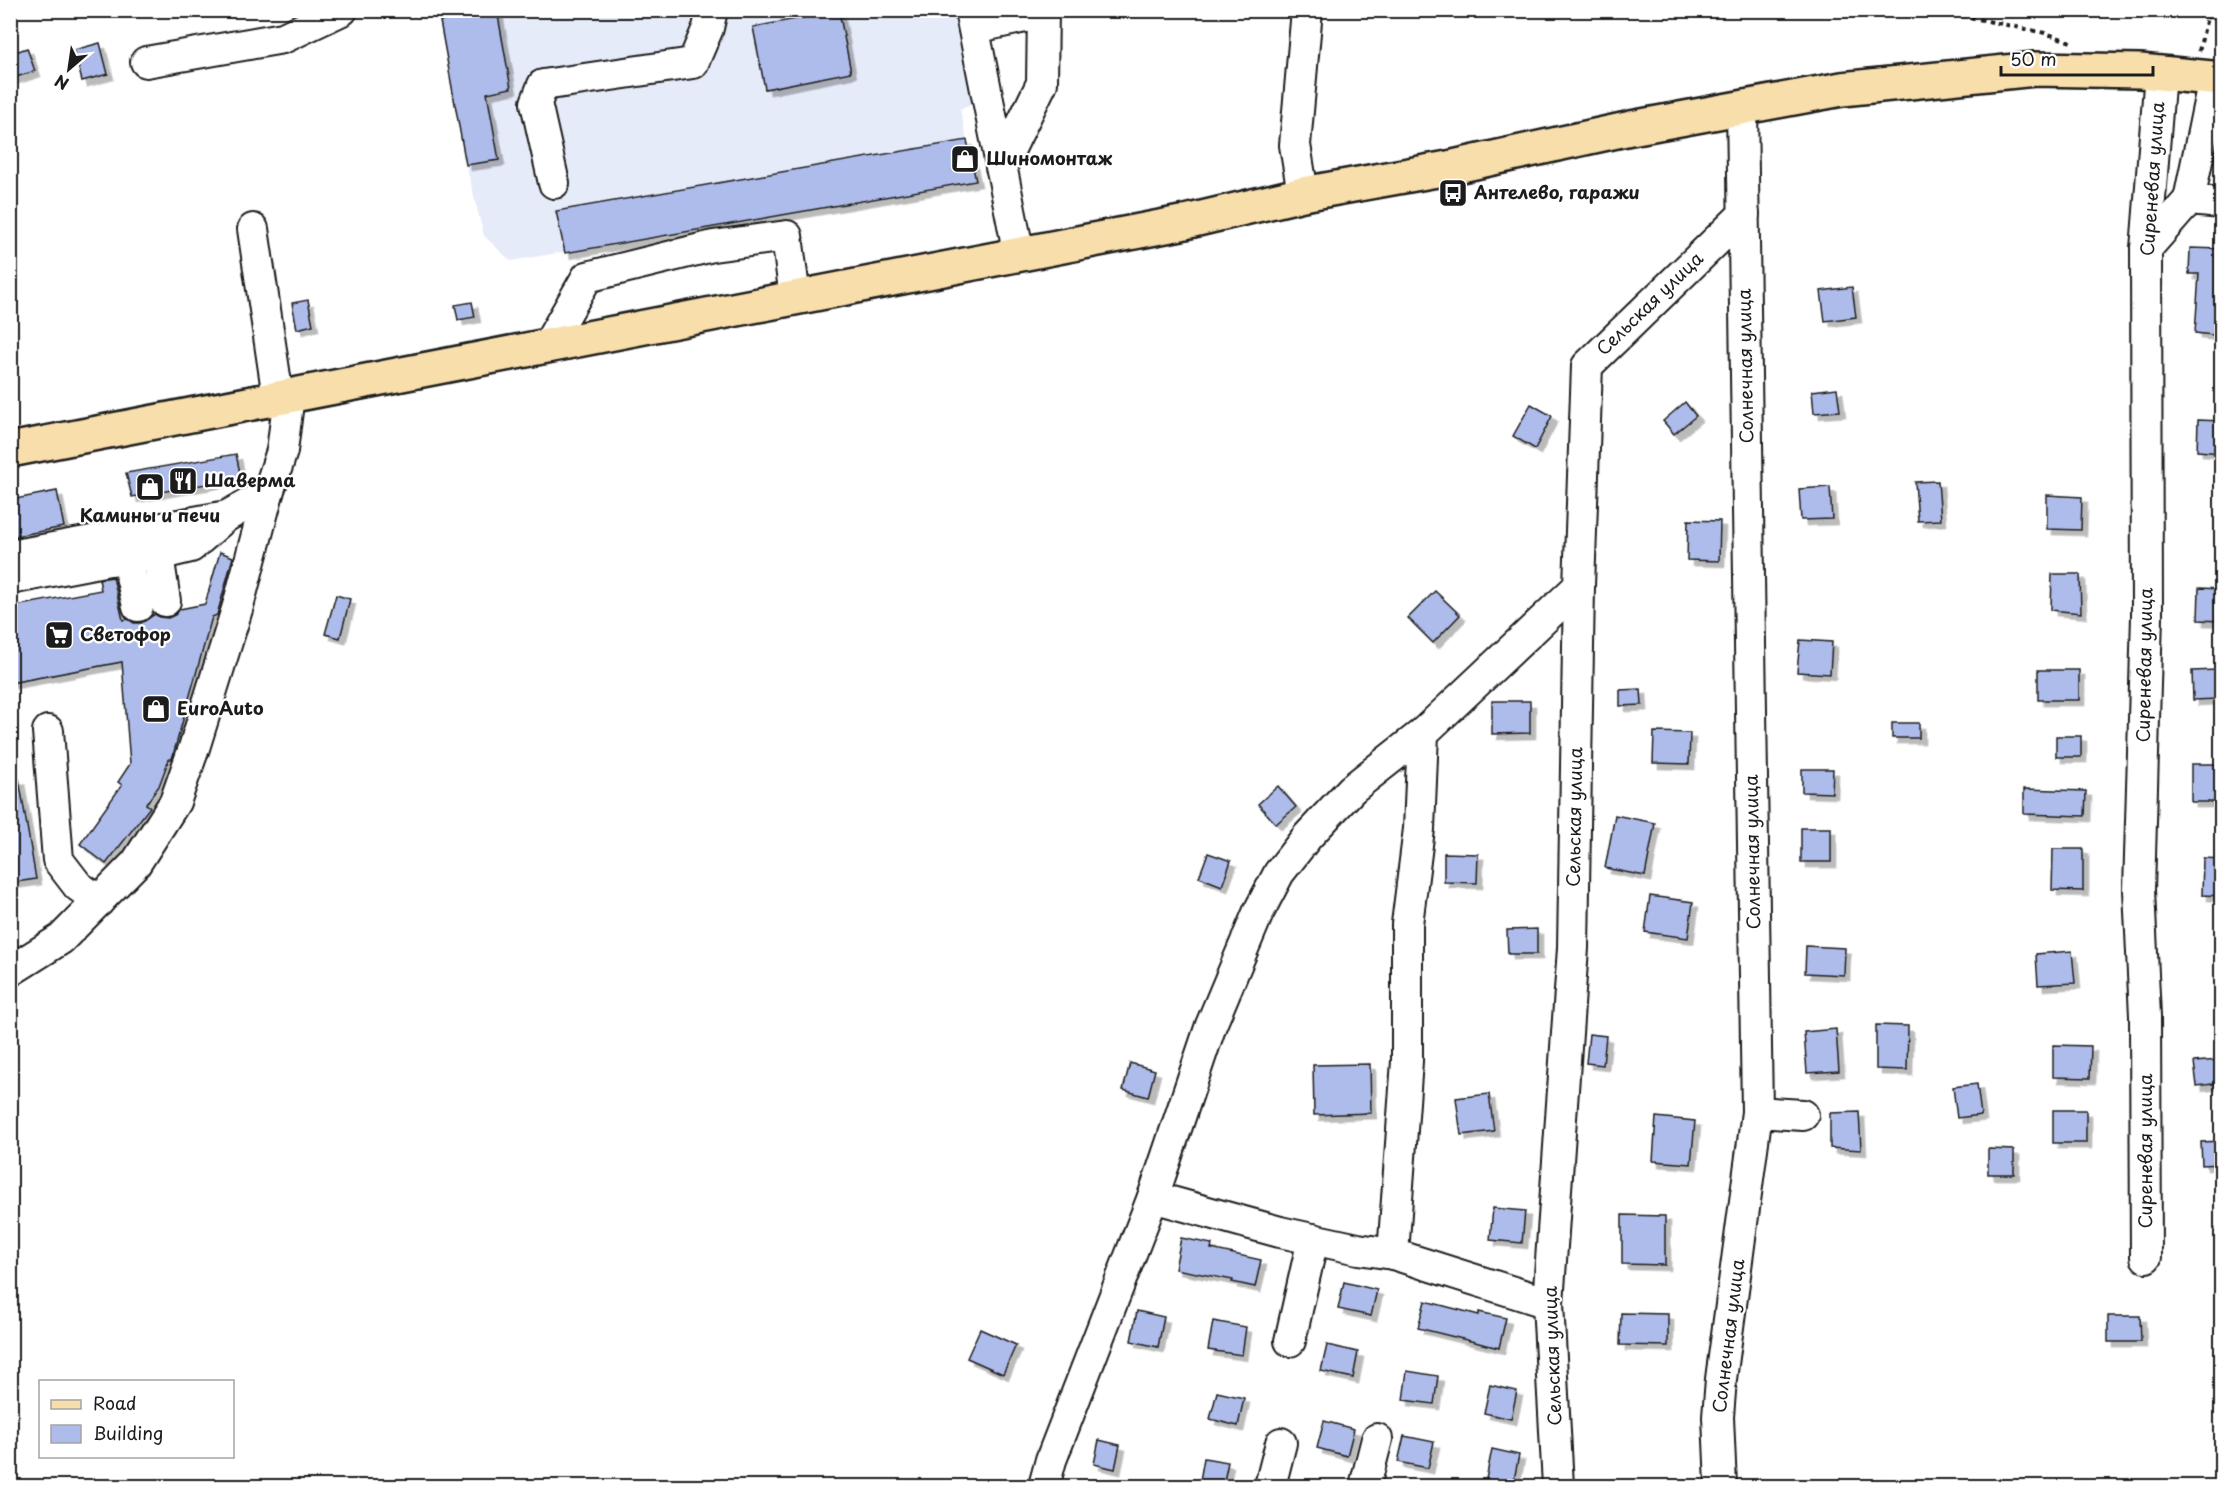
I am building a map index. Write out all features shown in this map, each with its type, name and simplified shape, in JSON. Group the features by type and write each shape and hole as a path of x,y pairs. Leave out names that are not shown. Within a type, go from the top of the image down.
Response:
{"main road":[{"path":"10,450 1181,223 1303,194 1448,168 1631,128 1842,89 2034,69 2140,71 2209,78"}],"street":[{"path":"146,62 283,38 342,10"},
{"path":"554,183 536,103 543,86 693,63 708,28 712,10"},
{"path":"1303,194 1295,144 1307,10"},
{"path":"1001,167 1042,83 1043,12 972,19 1018,255"},
{"name":"Сиреневая улица","path":"2146,1257 2145,1016 2139,890 2146,616 2146,249 2160,73"},
{"path":"2146,249 2189,200 2209,78"},
{"name":"Солнечная улица","path":"1721,1486 1718,1418 1721,1379 1756,1112 1742,107"},
{"path":"2189,200 2222,203"},
{"name":"Сельская улица","path":"1558,1486 1548,1303 1573,948 1579,586 1587,366 1744,214"},
{"path":"10,971 61,939 136,863 175,802 194,748 235,617 268,493 282,451 284,396 253,229"},
{"path":"548,345 587,277 713,246 787,236 795,298"},
{"path":"10,556 115,552 158,555 191,547 227,516 268,493"},
{"path":"10,579 115,552 227,516"},
{"path":"115,552 152,604 158,555"},
{"path":"1044,1486 1051,1460 1153,1197 1211,1025 1258,913 1279,873 1307,837 1352,789 1423,732 1579,586"},
{"path":"48,731 58,860 78,886 99,900"},
{"path":"1394,1254 1407,1061 1407,924 1419,829 1423,732"},
{"path":"1756,1112 1803,1115"},
{"path":"1153,1197 1280,1232 1394,1254 1548,1303"},
{"path":"1290,1341 1313,1239"},
{"path":"1365,1486 1377,1439"},
{"path":"1270,1486 1281,1443"}],"path":[{"path":"1935,10 2045,33 2075,44"},
{"path":"2189,10 2222,22"},
{"path":"2207,17 2209,78"}],"shaded area":[{"path":"437,11 957,11 976,103 960,109 976,181 511,261 484,236 466,165"}],"building":[{"path":"497,10 511,88 487,93 499,160 466,165 440,21"},
{"path":"839,11 851,72 765,89 753,27"},
{"path":"100,43 108,74 82,81 74,50"},
{"path":"27,48 35,71 10,79 10,54"},
{"path":"967,140 976,181 565,253 556,211"},
{"path":"2190,248 2222,249 2222,336 2195,333 2199,274 2189,274"},
{"path":"1852,287 1856,317 1825,321 1821,291"},
{"path":"308,300 313,325 297,329 292,303"},
{"path":"472,302 475,317 458,320 455,305"},
{"path":"1837,388 1840,411 1814,413 1812,391"},
{"path":"1685,402 1696,416 1674,434 1663,421"},
{"path":"1531,404 1552,416 1535,449 1513,436"},
{"path":"2198,420 2222,421 2222,453 2197,451"},
{"path":"236,454 241,478 132,497 126,473"},
{"path":"1938,481 1941,520 1918,521 1915,482"},
{"path":"1830,487 1832,519 1801,520 1799,489"},
{"path":"57,491 64,527 10,537 10,500"},
{"path":"2047,495 2082,497 2081,530 2047,529"},
{"path":"1688,520 1720,521 1719,561 1687,560"},
{"path":"220,552 233,557 217,615 212,617 172,759 169,759 159,786 146,804 150,807 106,864 80,844 122,785 118,782 130,764 122,662 10,683 10,607 101,590 99,579 113,577 123,620 128,619 134,623 141,623 155,614 168,618 180,609 205,604"},
{"path":"2052,574 2080,574 2081,613 2051,610"},
{"path":"2199,588 2222,589 2222,621 2198,620"},
{"path":"1435,591 1460,615 1433,643 1408,618"},
{"path":"336,595 350,599 340,638 325,634"},
{"path":"1800,640 1832,642 1830,674 1797,672"},
{"path":"2038,670 2079,670 2079,700 2038,700"},
{"path":"2217,670 2218,699 2193,700 2192,671"},
{"path":"1641,689 1642,705 1620,706 1620,690"},
{"path":"1492,701 1530,701 1530,733 1492,734"},
{"path":"1892,723 1919,723 1919,738 1892,738"},
{"path":"1654,732 1690,733 1689,764 1653,763"},
{"path":"2056,736 2081,736 2081,757 2056,757"},
{"path":"2191,764 2222,764 2222,802 2191,802"},
{"path":"1802,769 1833,769 1832,793 1802,792"},
{"path":"19,779 36,879 10,883 10,780"},
{"path":"1278,786 1296,807 1276,824 1258,804"},
{"path":"2024,789 2086,791 2085,816 2024,814"},
{"path":"1615,815 1655,823 1645,876 1605,868"},
{"path":"1801,828 1831,828 1831,862 1801,862"},
{"path":"2053,849 2083,849 2083,891 2052,890"},
{"path":"1208,853 1231,861 1222,886 1199,877"},
{"path":"1444,853 1478,854 1477,883 1444,882"},
{"path":"2203,858 2222,859 2222,896 2202,895"},
{"path":"1650,896 1693,902 1688,938 1645,932"},
{"path":"1537,929 1537,954 1508,954 1507,930"},
{"path":"1806,946 1845,948 1844,975 1805,973"},
{"path":"2072,951 2075,983 2038,985 2036,954"},
{"path":"1876,1025 1908,1026 1907,1070 1876,1069"},
{"path":"1836,1029 1839,1071 1807,1073 1804,1032"},
{"path":"1589,1034 1606,1036 1603,1065 1586,1063"},
{"path":"2053,1045 2091,1046 2090,1078 2053,1077"},
{"path":"2219,1060 2221,1083 2197,1086 2194,1062"},
{"path":"1130,1063 1155,1070 1148,1097 1123,1090"},
{"path":"1370,1064 1371,1113 1314,1115 1313,1065"},
{"path":"1977,1084 1981,1115 1957,1118 1953,1087"},
{"path":"1489,1094 1494,1131 1461,1135 1456,1098"},
{"path":"2053,1110 2086,1110 2086,1143 2053,1143"},
{"path":"1859,1112 1861,1150 1830,1148 1830,1113"},
{"path":"1656,1117 1695,1121 1691,1164 1653,1161"},
{"path":"2222,1141 2222,1164 2202,1165 2201,1142"},
{"path":"1988,1149 2014,1150 2014,1174 1988,1174"},
{"path":"1493,1208 1525,1211 1522,1243 1490,1240"},
{"path":"1622,1215 1665,1216 1665,1265 1622,1264"},
{"path":"1181,1238 1212,1244 1211,1249 1261,1260 1255,1287 1232,1282 1233,1280 1175,1269"},
{"path":"1344,1282 1377,1290 1371,1316 1338,1309"},
{"path":"1425,1301 1479,1315 1479,1312 1506,1318 1499,1348 1418,1328"},
{"path":"1137,1311 1164,1317 1158,1347 1131,1341"},
{"path":"1621,1313 1668,1314 1668,1346 1620,1345"},
{"path":"2108,1316 2140,1316 2141,1342 2108,1342"},
{"path":"1213,1321 1246,1327 1242,1355 1208,1350"},
{"path":"980,1329 1016,1345 1003,1374 967,1358"},
{"path":"1327,1345 1358,1352 1353,1378 1321,1371"},
{"path":"1407,1371 1438,1376 1434,1404 1403,1400"},
{"path":"1490,1385 1517,1391 1511,1419 1484,1413"},
{"path":"1217,1392 1244,1398 1238,1426 1210,1419"},
{"path":"1324,1421 1354,1429 1347,1456 1317,1448"},
{"path":"1404,1436 1434,1442 1428,1468 1398,1462"},
{"path":"1099,1440 1120,1445 1115,1469 1094,1464"},
{"path":"1492,1449 1519,1455 1513,1485 1486,1479"},
{"path":"1204,1458 1228,1462 1223,1486 1199,1486"}],"place":[{"name":"Шиномонтаж","path":"965,159"},
{"name":"Антелево, гаражи","path":"1453,193"},
{"name":"Шаверма","path":"183,481"},
{"name":"Камины и печи","path":"150,487"},
{"name":"Светофор","path":"59,635"},
{"name":"EuroAuto","path":"156,709"}]}
